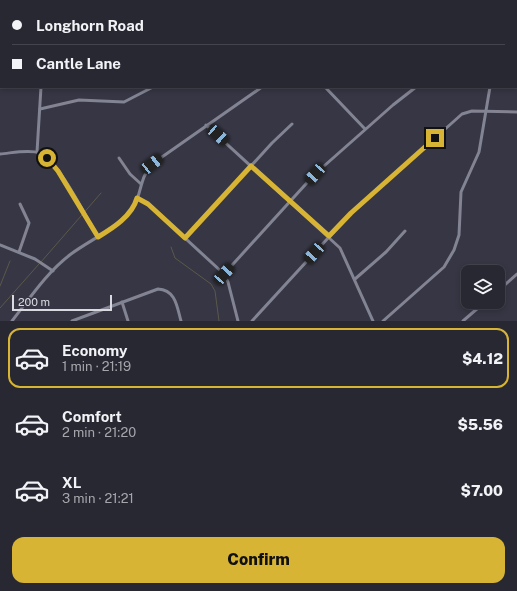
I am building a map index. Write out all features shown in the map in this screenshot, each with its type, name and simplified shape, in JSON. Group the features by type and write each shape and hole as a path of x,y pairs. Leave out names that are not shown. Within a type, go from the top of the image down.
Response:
{"street":[{"path":"37,152 41,88"},
{"path":"40,109 79,100 124,102 151,88"},
{"path":"12,321 53,271 71,254 98,237 129,214 134,207 146,172 152,164 261,88"},
{"path":"326,88 365,129"},
{"path":"224,274 315,174 403,96 415,88"},
{"path":"383,321 444,267 454,250 460,228 459,204 461,192 479,152 490,88"},
{"path":"252,321 356,208 462,114 468,112 486,111 517,112"},
{"path":"185,238 292,124"},
{"path":"206,125 329,236 342,251 373,321"},
{"path":"0,154 37,152 47,158 58,171 98,237"},
{"path":"120,158 130,174 141,184"},
{"path":"137,198 148,204 224,274 229,286 238,321"},
{"path":"19,252 29,223 20,204"},
{"path":"355,279 386,252 405,232"},
{"path":"0,245 39,261 53,271"},
{"path":"505,285 517,274"},
{"path":"72,321 155,289 165,290 176,300 181,321"},
{"path":"122,302 128,321"},
{"path":"463,321 477,309"}],"waterway":[{"path":"41,262 101,193"},
{"path":"171,247 175,258 211,284 215,291 219,321"},
{"path":"0,286 10,261"},
{"path":"0,308 39,264"}],"route":[{"path":"47,158 58,171 98,237 110,230 129,214 134,207 137,198 148,204 185,238 251,166 329,236 351,213 435,138"}]}
